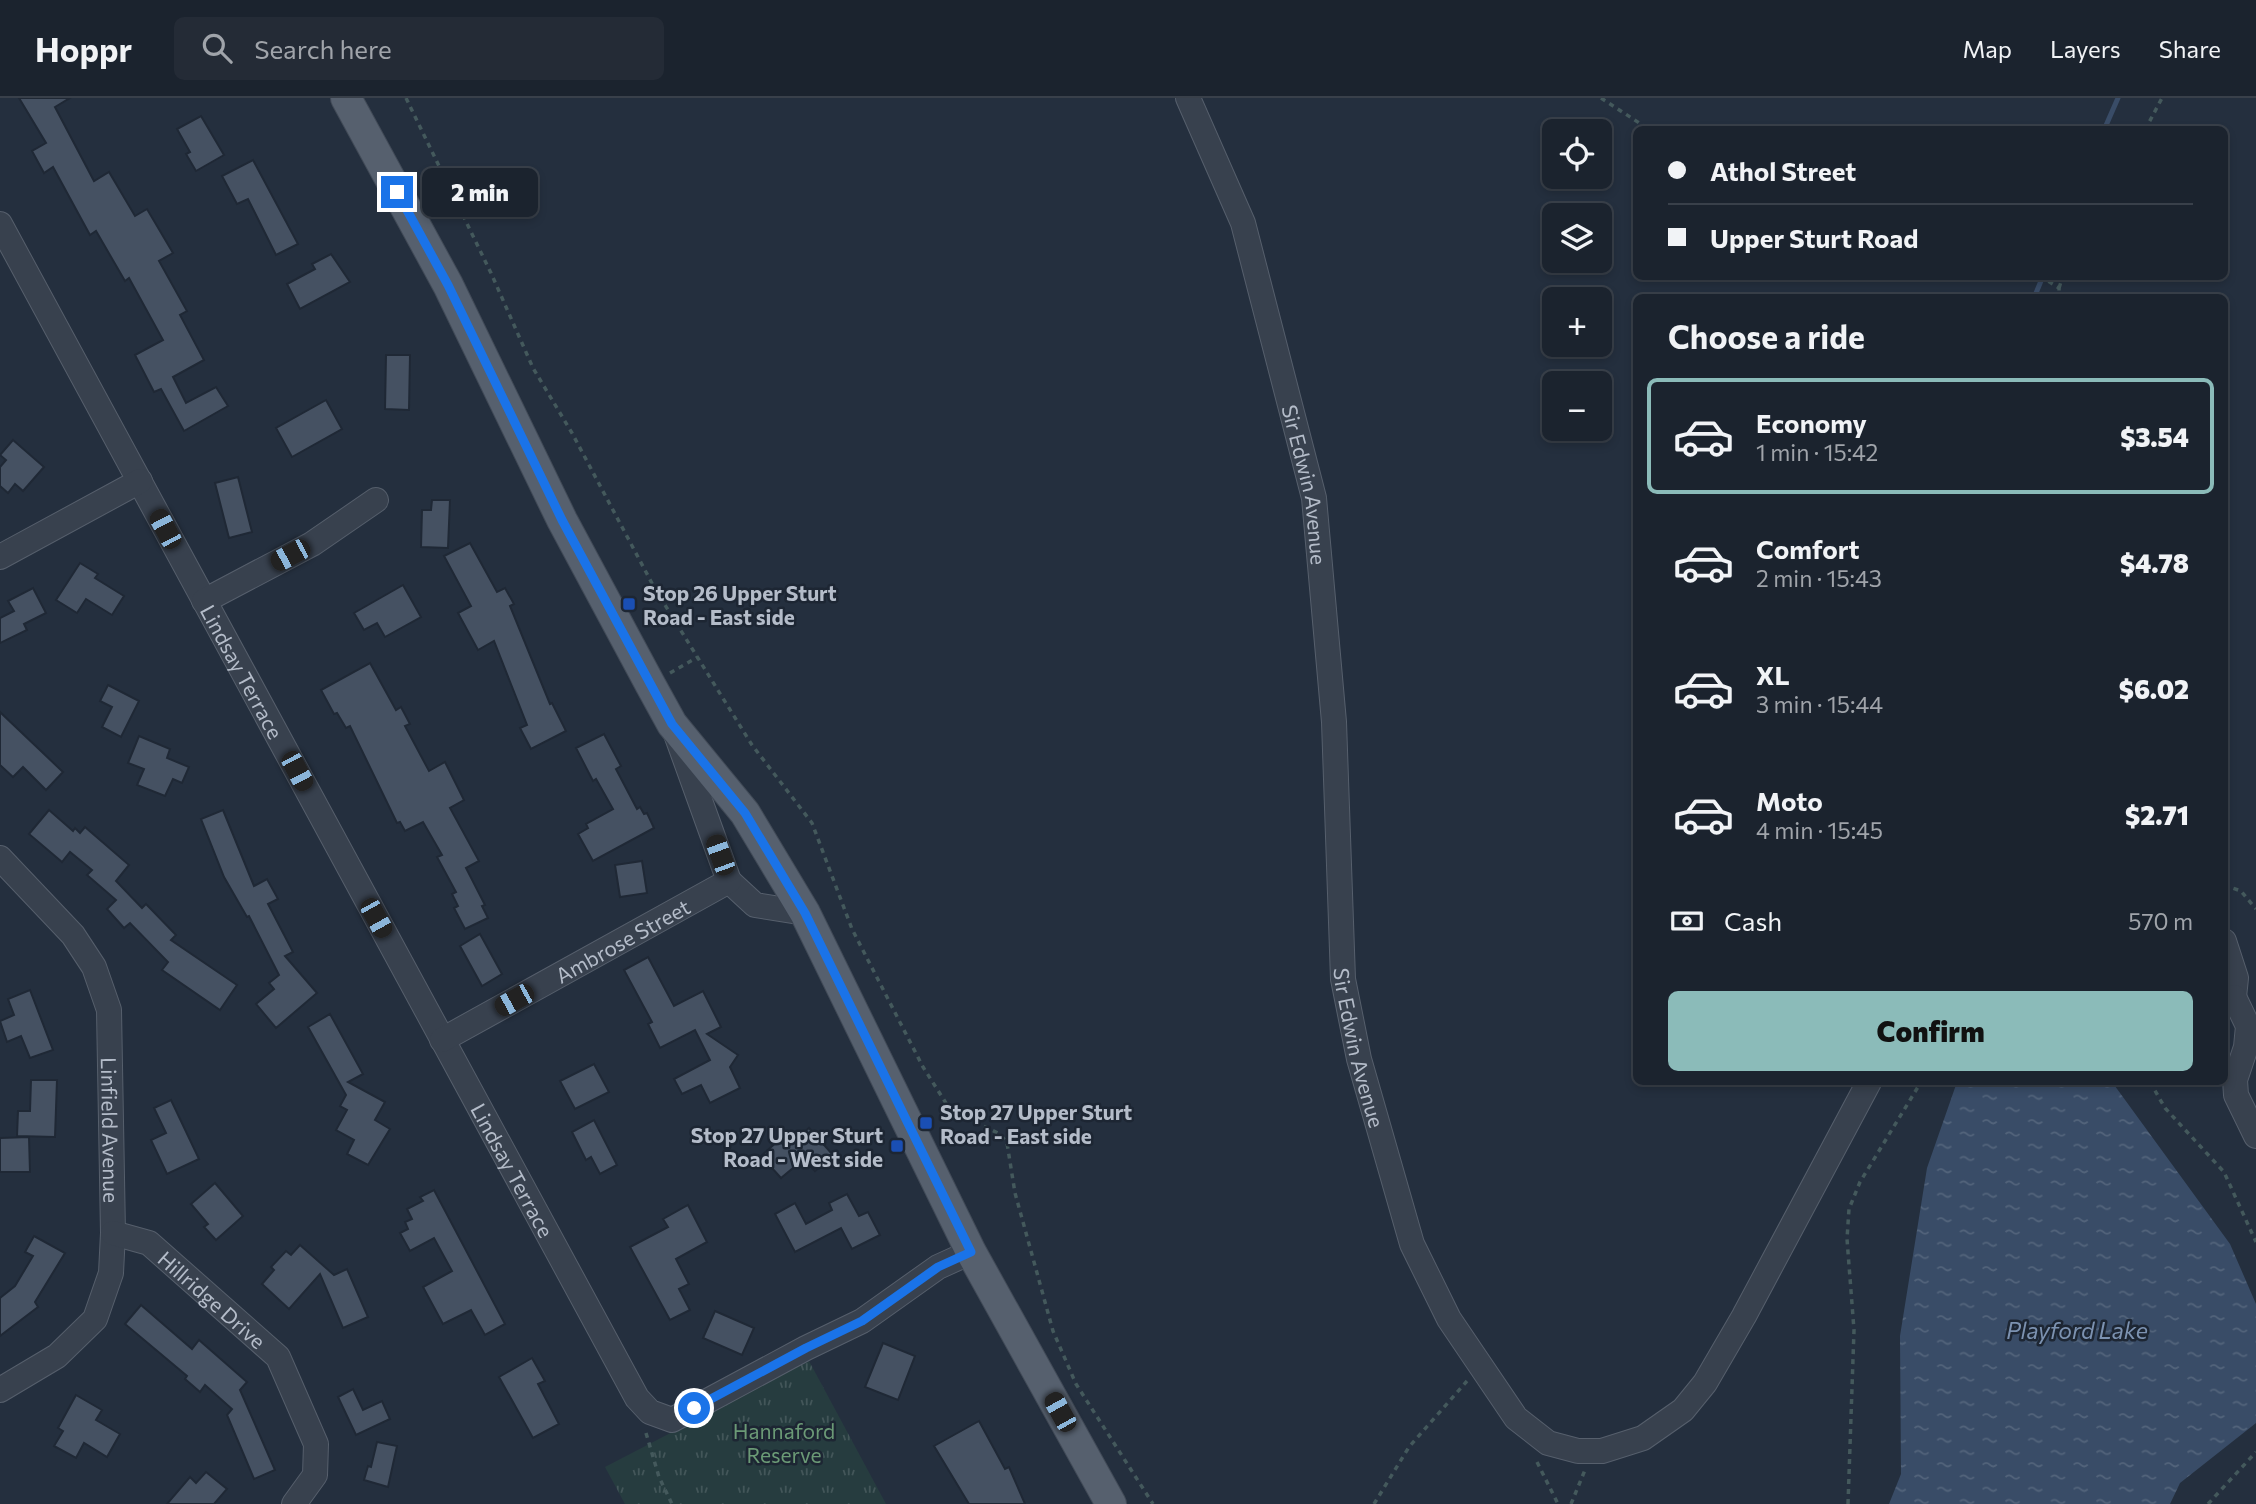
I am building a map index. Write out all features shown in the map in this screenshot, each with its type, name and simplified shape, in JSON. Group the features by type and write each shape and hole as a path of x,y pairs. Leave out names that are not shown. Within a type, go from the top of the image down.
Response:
{"main road":[{"path":"346,98 448,285 562,520 672,724 745,813 805,913 971,1252 1111,1504"}],"street":[{"name":"Sir Edwin Avenue","path":"1188,98 1243,223 1314,498 1334,722 1343,979 1359,1059 1412,1244 1449,1319 1516,1418 1548,1443 1578,1451 1597,1451 1643,1438 1683,1410 1705,1383 1867,1085"},
{"name":"Lindsay Terrace","path":"1,230 637,1398 650,1412"},
{"path":"0,557 139,481"},
{"path":"204,601 312,544 376,500"},
{"path":"672,724 729,881 755,905 805,913"},
{"name":"Linfield Avenue","path":"0,858 73,935 94,967 109,1010 113,1233 111,1273 95,1319 57,1356 0,1390"},
{"name":"Ambrose Street","path":"442,1040 729,881"},
{"path":"2228,953 2236,978 2229,999 2248,1026 2246,1047 2235,1080 2236,1095 2256,1136"},
{"name":"Hillridge Drive","path":"113,1233 149,1243 278,1357 316,1444 315,1475 294,1504"},
{"path":"650,1412 672,1420 862,1321 938,1267 971,1252"}],"path":[{"path":"406,98 480,248 533,368 572,433 655,589 752,745 812,823 852,929 930,1078 951,1111 1000,1134 1007,1143 1015,1193 1053,1331 1076,1384 1153,1504"},
{"path":"1601,98 1644,126"},
{"path":"2147,126 2162,98"},
{"path":"2046,280 2059,288"},
{"path":"2059,294 2062,280"},
{"path":"650,684 698,657"},
{"path":"2228,886 2241,891 2256,909"},
{"path":"1848,1504 1854,1330 1847,1238 1849,1209 1860,1182 1919,1085"},
{"path":"2152,1085 2165,1108 2224,1172 2256,1242"},
{"path":"1374,1504 1409,1447 1441,1407 1481,1366"},
{"path":"650,1412 643,1423 659,1477 672,1504"},
{"path":"1571,1504 1581,1476 1597,1451"},
{"path":"2208,1504 2256,1452"}],"green space":[{"name":"Hannaford Reserve","path":"809,1361 886,1504 625,1504 605,1467"}],"water":[{"name":"Playford Lake","path":"1956,1085 2114,1085 2230,1244 2256,1304 2256,1423 2180,1483 2170,1504 1889,1504 1901,1474 1900,1336 1927,1168"}],"building":[{"path":"19,98 70,98 55,107 94,181 109,172 135,216 147,209 173,253 159,261 187,311 180,315 204,360 173,377 186,403 216,387 228,406 184,431 161,389 154,392 135,355 163,340 129,278 125,281 96,231 90,235 53,167 44,173 32,151 46,143"},
{"path":"201,116 224,155 196,171 186,154 190,152 177,129"},
{"path":"253,160 298,244 276,255 248,199 237,204 222,176"},
{"path":"331,254 350,282 300,309 287,284 315,269 312,264"},
{"path":"386,355 410,355 409,410 385,409"},
{"path":"326,400 342,429 292,457 276,428"},
{"path":"13,440 44,467 23,491 15,484 8,493 0,486 0,467 6,460 0,455"},
{"path":"238,477 252,532 229,538 215,483"},
{"path":"432,500 450,500 448,548 421,547 422,510 431,510"},
{"path":"470,543 497,592 505,588 514,604 510,606 550,704 552,703 566,731 531,749 520,728 527,725 494,641 478,650 458,613 471,606 444,556"},
{"path":"80,563 98,574 95,578 124,596 112,615 86,599 77,613 56,600"},
{"path":"403,585 421,617 385,637 377,623 364,630 354,613"},
{"path":"33,588 46,613 24,624 27,630 0,643 0,618 14,611 8,601"},
{"path":"370,663 396,710 401,707 410,724 405,726 429,771 445,762 464,800 450,808 479,861 466,868 485,905 482,906 488,918 465,929 454,908 458,906 452,894 456,892 437,857 442,855 423,822 405,831 400,822 397,823 350,726 346,728 337,713 334,714 321,690"},
{"path":"108,685 139,701 121,737 102,727 112,707 100,701"},
{"path":"0,712 63,772 46,790 23,767 13,777 0,765"},
{"path":"604,734 621,766 616,769 637,809 640,807 644,814 647,813 654,828 593,861 578,834 588,828 586,824 613,809 596,779 593,781 576,748"},
{"path":"139,736 170,749 167,758 189,767 182,783 173,779 165,796 137,785 144,769 128,763"},
{"path":"49,810 73,831 75,828 80,833 85,827 129,865 116,881 142,908 146,904 176,935 171,940 237,985 220,1010 162,970 168,962 130,923 124,928 107,909 116,900 87,875 92,870 70,852 62,862 29,834"},
{"path":"223,810 254,886 267,879 278,899 268,904 293,952 285,956 317,993 276,1028 256,1004 274,989 269,983 279,975 249,916 247,917 224,877 201,819"},
{"path":"642,861 647,893 620,897 615,865"},
{"path":"480,934 502,974 482,986 460,946"},
{"path":"648,957 674,1006 703,991 721,1027 707,1034 738,1055 730,1067 740,1088 710,1103 701,1085 682,1094 674,1079 710,1060 695,1030 660,1048 648,1024 652,1022 624,970"},
{"path":"30,990 53,1050 30,1058 21,1036 7,1042 0,1021 14,1015 8,999"},
{"path":"330,1014 363,1074 348,1082 385,1102 375,1120 390,1129 368,1165 347,1154 354,1140 336,1130 347,1110 340,1106 346,1095 308,1027"},
{"path":"594,1064 609,1092 575,1109 560,1081"},
{"path":"31,1080 57,1080 55,1137 17,1136 18,1111 30,1111"},
{"path":"171,1100 199,1159 167,1174 151,1140 166,1133 154,1108"},
{"path":"594,1120 617,1165 600,1174 591,1157 586,1160 572,1132"},
{"path":"809,1128 833,1155 815,1171 804,1159 781,1178 761,1156 779,1140 786,1148"},
{"path":"29,1137 30,1172 0,1172 0,1138"},
{"path":"215,1183 243,1216 216,1240 204,1227 208,1224 191,1204"},
{"path":"434,1190 505,1324 485,1335 471,1310 443,1324 423,1287 452,1271 434,1238 410,1251 400,1233 408,1229 405,1222 412,1219 407,1209 423,1201 420,1197"},
{"path":"847,1194 859,1216 868,1212 880,1235 852,1249 841,1228 795,1252 775,1214 795,1203 806,1224 832,1210 829,1203"},
{"path":"688,1205 707,1242 676,1259 689,1284 679,1289 690,1310 670,1320 630,1247 668,1227 663,1219"},
{"path":"34,1236 65,1253 35,1302 38,1307 0,1336 0,1298 15,1286 33,1256 25,1252"},
{"path":"300,1245 334,1275 347,1269 368,1317 343,1328 320,1274 289,1309 262,1284 274,1270 271,1267 286,1251 291,1255"},
{"path":"141,1305 192,1349 199,1340 247,1382 240,1390 275,1470 254,1479 227,1415 232,1409 205,1385 200,1392 185,1379 187,1376 125,1324"},
{"path":"715,1311 754,1328 742,1355 703,1338"},
{"path":"883,1343 915,1356 898,1400 865,1387"},
{"path":"532,1358 545,1381 538,1384 559,1424 533,1438 499,1377"},
{"path":"353,1389 363,1410 382,1401 390,1419 356,1435 338,1397"},
{"path":"76,1395 102,1410 96,1420 120,1434 107,1457 84,1443 76,1458 54,1446 63,1431 58,1428"},
{"path":"979,1421 1005,1469 1009,1467 1025,1504 969,1504 934,1446"},
{"path":"377,1442 397,1446 388,1487 364,1480 368,1466 371,1467"},
{"path":"206,1472 227,1489 214,1504 167,1504 190,1477 196,1483"}],"waterway":[{"path":"2106,126 2118,98"},
{"path":"2036,294 2041,280"}],"place":[{"name":"Stop 26 Upper Sturt Road - East side","path":"629,604"},
{"name":"Stop 27 Upper Sturt Road - East side","path":"926,1123"},
{"name":"Stop 27 Upper Sturt Road - West side","path":"897,1146"}],"route":[{"path":"397,192 448,285 562,520 672,724 745,813 805,913 971,1252 938,1267 862,1321 694,1408"}]}
